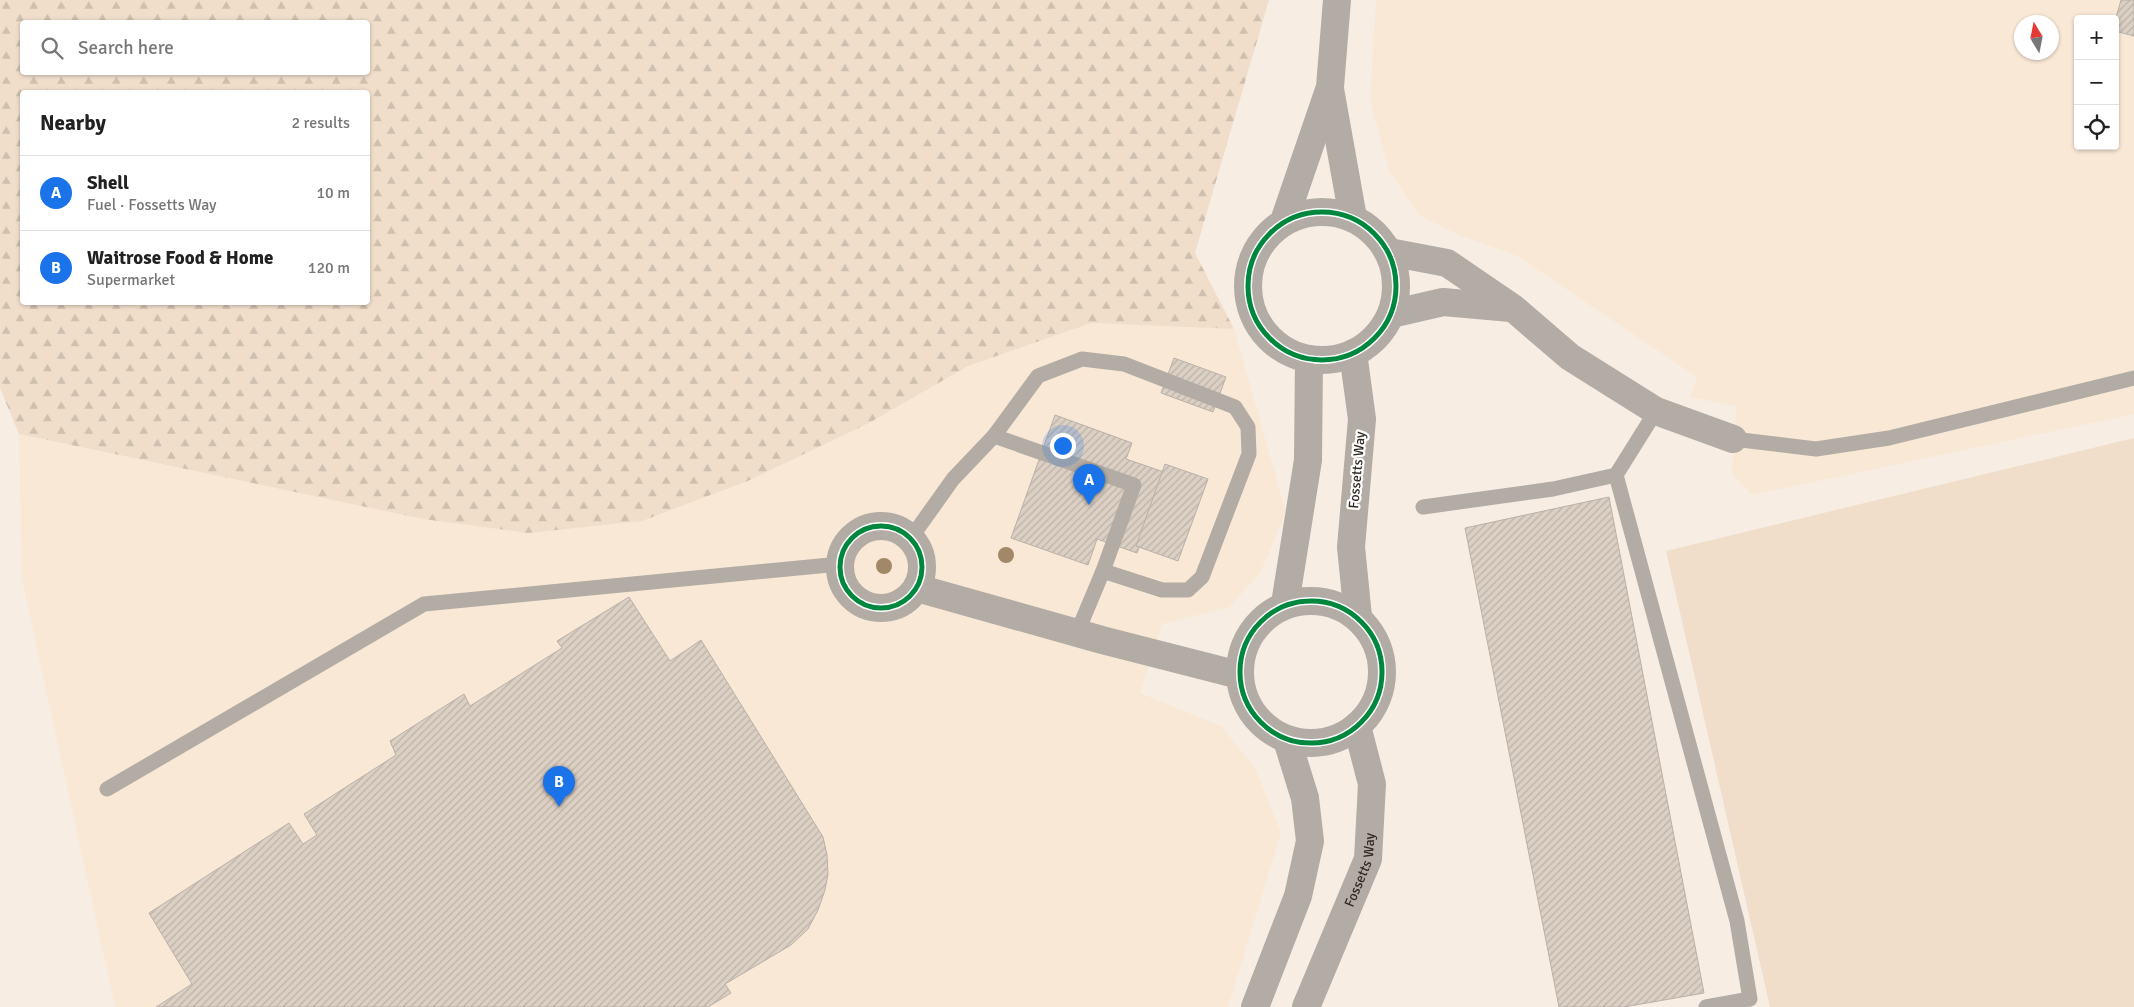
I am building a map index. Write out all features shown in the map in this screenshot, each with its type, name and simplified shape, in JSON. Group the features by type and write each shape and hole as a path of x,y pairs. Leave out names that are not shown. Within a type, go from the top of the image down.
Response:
{"street":[{"path":"1284,221 1330,86 1337,0"},
{"path":"1330,86 1353,218"},
{"path":"1327,211 1353,218 1373,231 1388,252 1396,288 1391,314 1375,338 1354,353 1335,359 1309,359 1284,350 1267,336 1253,314 1248,301 1248,275 1252,260 1264,238 1284,221 1302,214 1327,211"},
{"path":"1388,252 1447,263 1513,308 1570,357 1656,411 1733,439"},
{"path":"1391,314 1443,302 1513,308"},
{"name":"Fossetts Way","path":"1354,353 1362,419 1351,547 1358,617"},
{"path":"1286,604 1308,460 1309,359"},
{"path":"887,526 900,530 911,538 919,549 922,575 917,588 909,598 899,605 875,608 859,602 846,590 841,577 840,564 843,550 850,539 861,531 887,526"},
{"path":"917,588 1077,633 1239,675"},
{"path":"1311,600 1336,604 1358,617 1374,637 1382,659 1382,684 1373,707 1357,726 1336,739 1312,743 1287,740 1262,725 1246,702 1239,675 1241,653 1250,632 1266,616 1286,604 1311,600"},
{"name":"Fossetts Way","path":"1306,1007 1368,859 1372,784 1357,726"},
{"path":"1255,1007 1298,896 1310,841 1305,798 1287,740"}],"lane":[{"path":"911,538 953,479 994,436 1038,376 1082,359 1124,364 1235,407 1248,427 1249,454 1202,577 1188,590 1162,590 1102,571"},
{"path":"1733,439 1816,449 1880,439 2134,378"},
{"path":"1424,507 1553,489 1616,476 1656,411"},
{"path":"994,436 1134,485 1077,633"},
{"path":"1616,476 1737,921 1750,999 1706,1007"},
{"path":"107,789 424,604 840,564"}],"shaded area":[{"path":"1376,0 2134,0 2134,414 1752,495 1732,474 1736,406 1690,397 1697,377 1517,256 1457,234 1419,215 1389,171 1370,99"},
{"path":"1091,323 1234,329 1286,512 1261,571 1230,607 1162,624 1140,693 1221,726 1255,768 1281,833 1228,1007 115,1007 22,580 19,434 423,519 750,480 869,423 968,366"}],"green space":[{"path":"0,0 1269,0 1195,253 1234,329 1091,323 968,366 869,423 750,480 642,521 528,533 423,519 19,434 0,388"},
{"path":"2134,438 2134,1007 1770,1007 1666,551"}],"building":[{"path":"2121,0 2134,0 2134,36 2119,32 2119,15 2117,15"},
{"path":"1174,358 1226,377 1213,412 1161,393"},
{"path":"1055,415 1132,443 1126,459 1167,473 1137,553 1097,539 1088,565 1011,538"},
{"path":"1165,464 1208,479 1178,561 1136,546"},
{"path":"1609,497 1704,993 1624,1007 1559,1007 1465,528"},
{"path":"629,597 670,661 701,640 823,837 827,855 828,874 825,890 818,910 808,929 791,945 725,984 731,993 708,1007 156,1007 192,984 149,913 289,823 303,844 317,835 304,814 396,755 390,741 464,694 470,706 562,648 557,641"}],"cycle path":[{"path":"1322,212 1350,218 1374,234 1390,258 1396,286 1390,314 1374,338 1350,354 1322,360 1294,354 1270,338 1254,314 1248,286 1254,258 1270,234 1294,218 1322,212"},
{"path":"881,526 897,529 910,538 919,551 922,567 919,583 910,596 897,605 881,608 865,605 852,596 843,583 840,567 843,551 852,538 865,529 881,526"},
{"path":"1311,601 1325,602 1338,606 1351,613 1361,622 1370,632 1377,645 1381,658 1382,672 1381,686 1377,699 1370,712 1361,722 1351,731 1338,738 1325,742 1311,743 1297,742 1284,738 1271,731 1261,722 1252,712 1245,699 1241,686 1240,672 1241,658 1245,645 1252,632 1261,622 1271,613 1284,606 1297,602 1311,601"}],"place":[{"name":"Shell","path":"1089,505"},
{"name":"Waitrose Food & Home","path":"559,807"}]}
